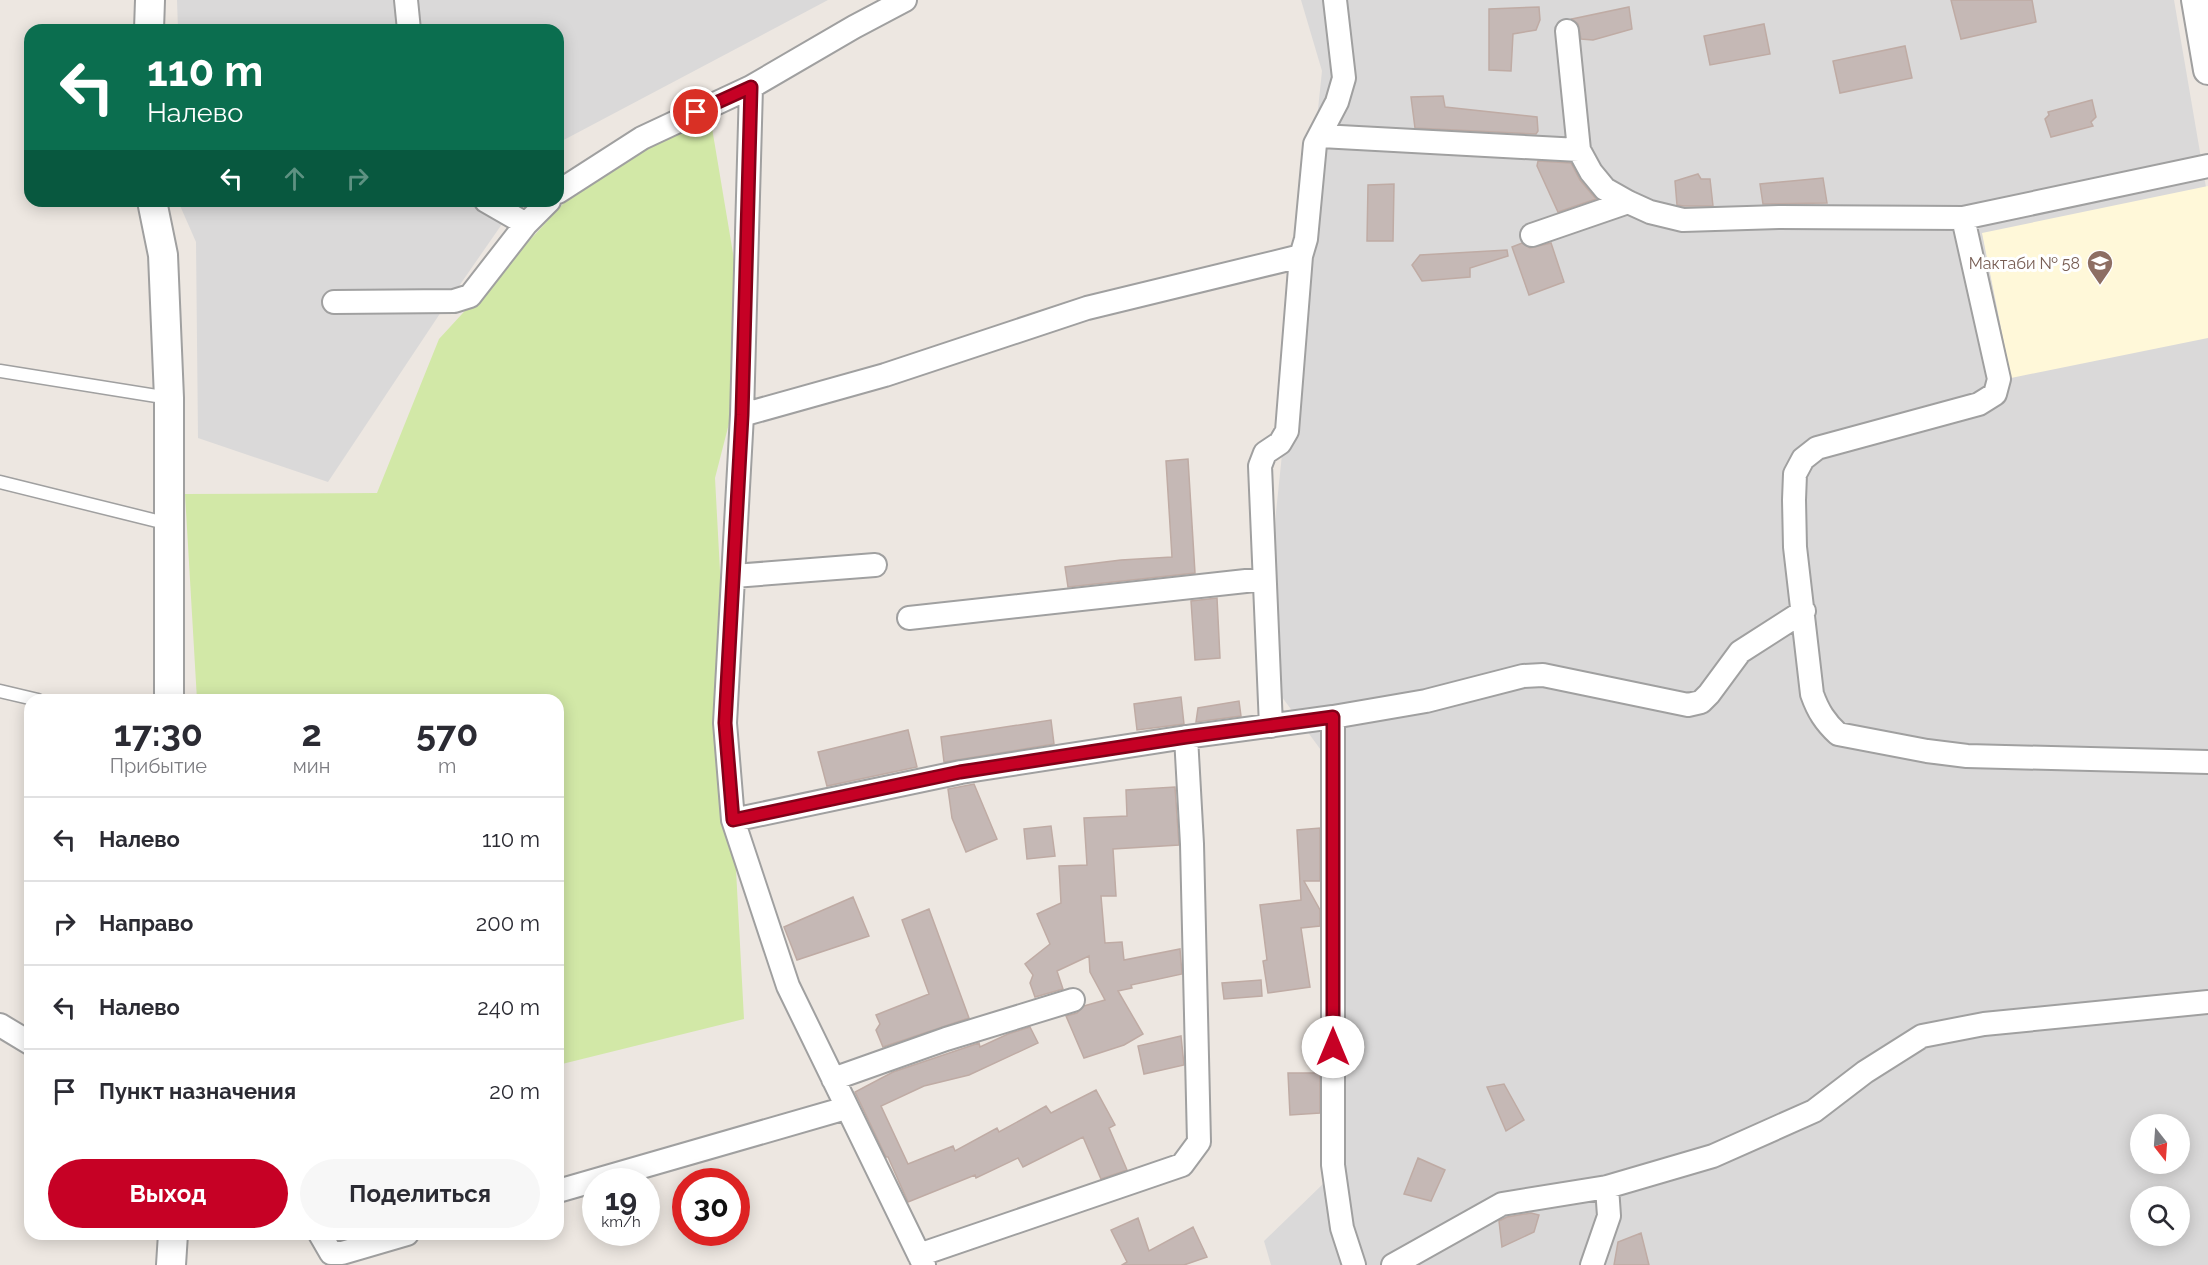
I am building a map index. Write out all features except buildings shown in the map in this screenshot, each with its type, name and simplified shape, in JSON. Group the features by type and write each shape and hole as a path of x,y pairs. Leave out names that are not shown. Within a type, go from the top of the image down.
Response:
{"street":[{"path":"149,24 150,0"},
{"path":"406,0 408,24"},
{"path":"564,188 642,138 751,87 905,0"},
{"path":"1270,726 1260,466 1265,453 1280,443 1287,431 1301,256 1306,239 1315,144 1337,102 1344,78 1335,0"},
{"path":"2196,0 2208,70"},
{"path":"1567,32 1579,150 1591,172 1605,189 1628,202 1650,212 1683,220 1779,217 1963,218 2208,166"},
{"path":"751,87 742,415 725,723 733,820 788,986 922,1260 1182,1165 1199,1142 1192,844 1186,737"},
{"path":"1320,136 1579,150"},
{"path":"1532,235 1628,202"},
{"path":"153,207 163,255 169,398 168,694"},
{"path":"496,207 526,224"},
{"path":"334,302 454,302 470,296 526,224 543,207"},
{"path":"1963,218 1999,378 1995,394 1979,404 1817,448 1803,459 1795,474 1796,547 1812,694 1817,710 1838,734 1927,751 1967,756 2208,762"},
{"path":"742,415 885,375 1087,308 1301,256"},
{"path":"734,576 875,565"},
{"path":"909,618 1264,579"},
{"path":"733,820 960,772 1333,717 1426,701 1523,676 1543,675 1688,705 1701,702 1709,694 1740,652 1804,611"},
{"path":"1333,717 1333,1165 1342,1228 1354,1265"},
{"path":"832,1079 946,1039 1073,1000"},
{"path":"1393,1265 1502,1204 1607,1187 1713,1156 1814,1111 1865,1072 1922,1036 1984,1024 2208,1002"},
{"path":"0,1024 24,1039"},
{"path":"564,1189 846,1108"},
{"path":"1592,1265 1609,1216 1607,1187"},
{"path":"171,1265 173,1240"},
{"path":"323,1240 331,1253 342,1253 386,1240"}],"lane":[{"path":"0,371 169,398"},
{"path":"0,482 169,524"},
{"path":"0,691 24,697"}],"shaded area":[{"path":"177,0 828,0 564,140 564,24 178,24"},
{"path":"1301,0 2174,0 2208,199 2208,1265 1271,1265 1264,1241 1324,1183 1329,761 1268,678 1276,512 1322,71"},
{"name":"Мактаби № 58","path":"2208,186 2208,338 2011,378 1982,233"},
{"path":"181,207 514,207 328,482 198,438 196,242"}],"green space":[{"path":"710,116 739,289 735,400 715,478 744,1019 564,1064 564,694 197,694 185,494 377,493 439,339 560,207 564,207 564,203 585,180"}],"place":[{"name":"Мактаби № 58","path":"2100,286"}],"route":[{"path":"696,112 751,87 742,415 725,723 733,820 960,772 1333,717 1333,1047"}]}
